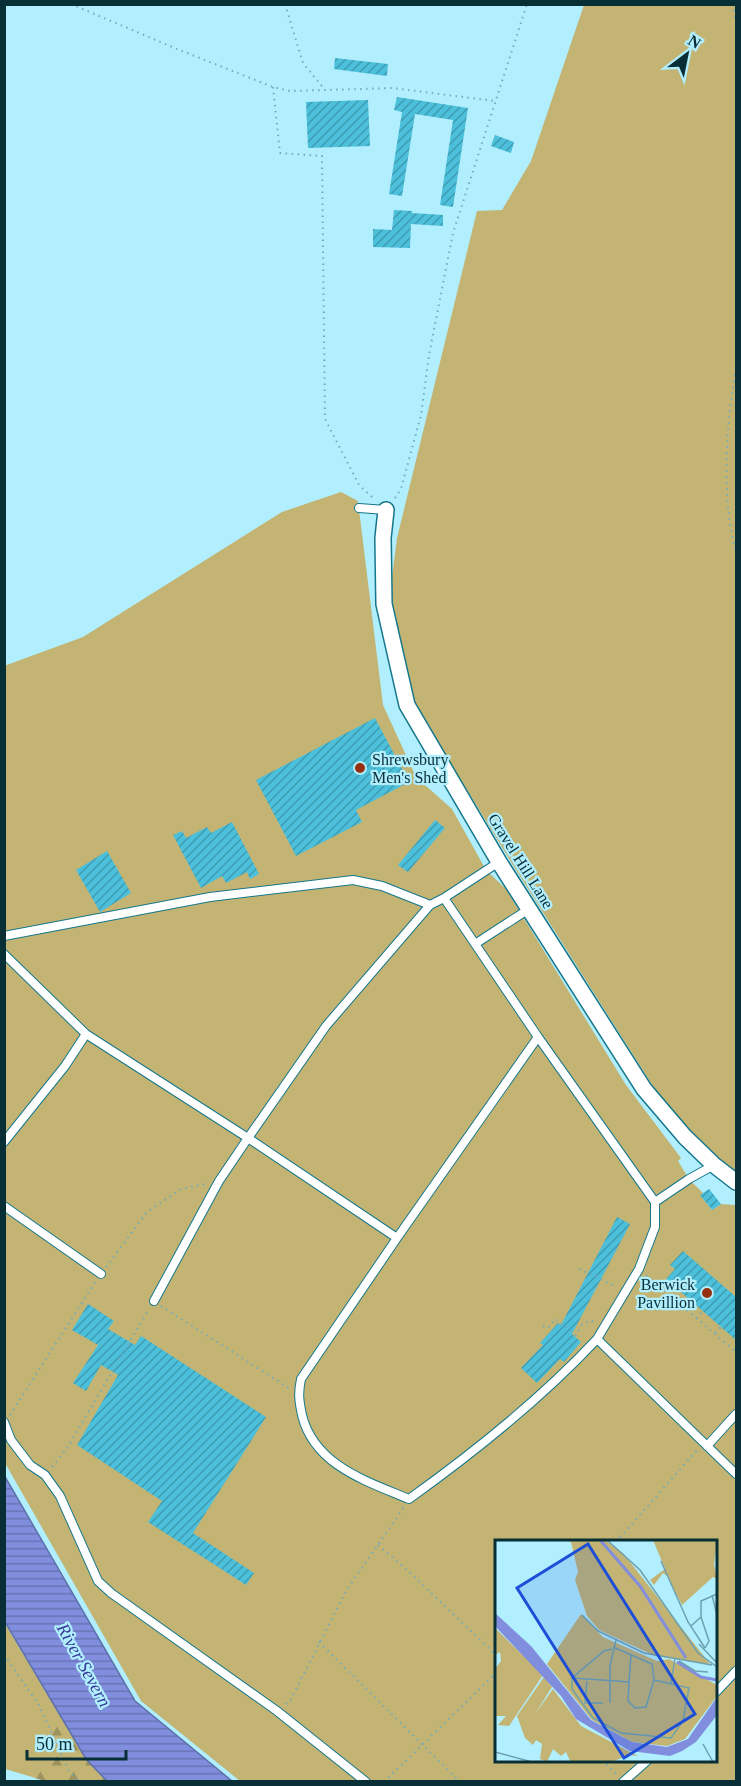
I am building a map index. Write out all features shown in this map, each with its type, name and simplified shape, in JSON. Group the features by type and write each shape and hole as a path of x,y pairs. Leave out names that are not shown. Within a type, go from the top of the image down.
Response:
{"street":[{"name":"Gravel Hill Lane","path":"386,510 383,538 384,604 407,705 499,862 644,1089 685,1137 714,1165 736,1182"}],"lane":[{"path":"359,508 386,510"},
{"path":"154,1301 219,1181 326,1026 430,905 499,862"},
{"path":"4,936 210,897 353,880 382,886 430,905"},
{"path":"444,898 538,1037 655,1202 655,1227 639,1269 597,1339 567,1371 481,1446 410,1499 355,1476 325,1456 305,1428 297,1394 307,1370 538,1037"},
{"path":"475,944 529,909"},
{"path":"4,954 86,1034 248,1138 397,1238"},
{"path":"4,1142 65,1066 86,1034"},
{"path":"655,1202 714,1165"},
{"path":"4,1206 101,1274"},
{"path":"597,1339 736,1474"},
{"path":"706,1444 736,1414"},
{"path":"5,1422 11,1440 30,1465 45,1475 60,1496 98,1581 111,1593 277,1711 366,1782"},
{"path":"717,1691 736,1671"},
{"path":"623,1782 647,1762"}],"path":[{"path":"72,4 273,87 290,91 393,88 495,101"},
{"path":"285,4 303,63 324,90"},
{"path":"273,87 280,153 322,156 325,419 359,485 386,510 401,489 421,415 429,355 453,233 527,4"},
{"path":"733,4 736,23"},
{"path":"736,369 729,417 728,504 736,552"},
{"path":"5,1422 101,1274 147,1212 182,1189 219,1181"},
{"path":"579,1269 627,1292"},
{"path":"639,1269 736,1350"},
{"path":"671,1295 677,1288"},
{"path":"45,1475 66,1450 154,1301 297,1394"},
{"path":"696,1318 703,1311"},
{"path":"543,1326 548,1328 555,1319 576,1335 582,1325 591,1320 604,1328"},
{"path":"715,1333 721,1327"},
{"path":"618,1540 706,1444"},
{"path":"277,1711 290,1701 346,1591 410,1499"},
{"path":"377,1545 407,1570 495,1654"},
{"path":"319,1642 460,1782"},
{"path":"4,1655 39,1705 69,1772 80,1782"},
{"path":"384,1782 495,1674"},
{"path":"603,1762 623,1782"}],"green space":[{"path":"584,5 736,5 736,1172 715,1156 666,1107 506,854 413,701 389,600 397,538 477,211 502,210 531,161"},
{"path":"341,492 358,501 383,705 416,777 452,809 486,870 506,889 626,1085 681,1158 678,1161 689,1179 703,1193 701,1196 712,1210 721,1204 736,1205 736,1781 240,1781 141,1701 5,1463 4,666 83,637 282,512"},
{"path":"4,1622 86,1759 107,1781 46,1781 5,1769"},
{"path":"58,1711 86,1759 107,1781 46,1781 34,1778"}],"water":[{"name":"River Severn","path":"4,1475 135,1701 232,1781 107,1781 86,1759 5,1622"}],"building":[{"path":"335,58 388,64 387,76 334,69"},
{"path":"397,97 468,108 453,207 440,205 453,120 415,114 402,196 389,194 402,112 394,110"},
{"path":"368,100 370,146 308,148 306,102"},
{"path":"495,135 514,142 511,153 491,146"},
{"path":"394,210 443,215 443,226 411,224 410,248 373,247 373,229 392,230"},
{"path":"375,718 409,782 356,810 362,822 296,856 256,780"},
{"path":"435,820 445,828 408,872 398,865"},
{"path":"232,822 259,874 250,879 247,872 226,883 222,876 201,888 173,835 182,831 186,838 207,827 211,833"},
{"path":"107,851 131,893 100,912 76,870"},
{"path":"709,1189 721,1204 712,1210 700,1195"},
{"path":"617,1217 630,1224 572,1334 581,1342 564,1362 560,1359 537,1383 521,1368 543,1345 540,1343 558,1323 561,1325"},
{"name":"Berwick Pavillion","path":"683,1251 736,1297 736,1340 666,1279 675,1269 670,1265"},
{"path":"88,1304 114,1321 108,1329 135,1345 141,1336 266,1417 193,1533 254,1573 246,1585 148,1522 162,1501 77,1445 118,1375 101,1365 86,1391 73,1383 98,1345 72,1330"}],"place":[{"name":"Shrewsbury Men's Shed","path":"360,768"},
{"name":"Berwick Pavillion","path":"707,1293"}]}
